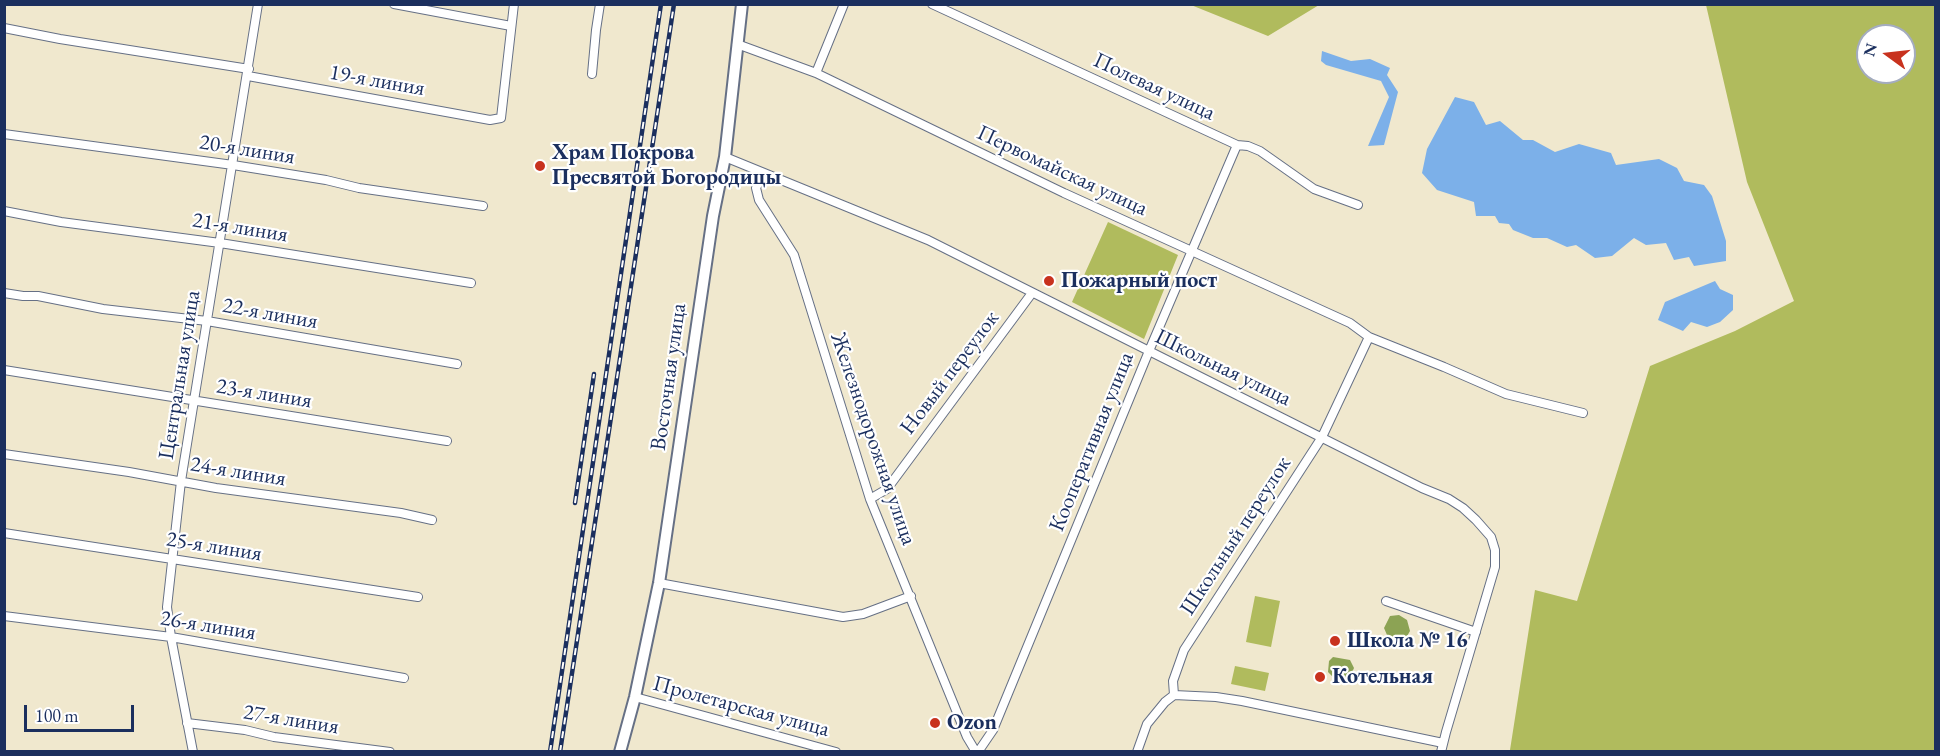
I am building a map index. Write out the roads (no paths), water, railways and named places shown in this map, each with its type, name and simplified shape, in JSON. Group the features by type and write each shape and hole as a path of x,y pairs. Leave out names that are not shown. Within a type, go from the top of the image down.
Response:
{"main road":[{"name":"Восточная улица","path":"620,752 635,697 659,583 713,216 725,157 742,4"}],"street":[{"name":"Центральная улица","path":"193,752 167,607 181,481 258,4"},
{"path":"394,4 511,26 514,4"},
{"path":"592,74 600,4"},
{"path":"816,73 844,4"},
{"name":"Полевая улица","path":"932,4 1237,145 1248,146 1260,151 1314,189 1358,206"},
{"name":"19-я линия","path":"4,28 490,120 501,118 511,26"},
{"name":"Первомайская улица","path":"737,44 816,73 1053,188 1350,323 1369,337 1506,394 1583,413"},
{"name":"20-я линия","path":"4,134 233,165 326,180 360,188 483,206"},
{"name":"Кооперативная улица","path":"977,752 993,730 1149,351 1237,145"},
{"name":"Школьная улица","path":"725,157 928,240 1422,488 1449,499 1476,520 1491,537 1496,550 1495,567 1442,747"},
{"name":"Железнодорожная улица","path":"763,172 756,188 759,200 794,255 870,499 967,737 977,752"},
{"name":"21-я линия","path":"4,211 61,222 220,243 471,283"},
{"name":"Новый переулок","path":"870,499 887,489 1032,292"},
{"name":"22-я линия","path":"4,293 38,296 103,309 207,321 457,364"},
{"name":"Школьный переулок","path":"1174,695 1173,681 1184,650 1322,437 1369,337"},
{"name":"23-я линия","path":"4,370 447,441"},
{"name":"24-я линия","path":"4,454 216,488 400,513 432,520"},
{"name":"25-я линия","path":"4,533 418,597"},
{"path":"659,583 843,617 863,614 910,596"},
{"path":"1386,601 1476,632"},
{"name":"26-я линия","path":"4,616 171,637 404,678"},
{"path":"1137,752 1147,724 1165,702 1174,695 1242,701 1442,747"},
{"name":"Пролетарская улица","path":"635,697 836,752"},
{"name":"27-я линия","path":"187,723 390,752"}],"water":[{"path":"1322,51 1351,61 1370,59 1390,68 1387,75 1398,92 1384,145 1368,146 1389,97 1381,81 1326,65 1321,61"},
{"path":"1455,97 1474,102 1486,125 1500,121 1523,140 1533,140 1555,152 1579,144 1611,153 1616,165 1659,159 1677,168 1684,181 1704,185 1712,196 1726,241 1726,261 1694,266 1689,257 1674,260 1666,243 1646,245 1634,238 1612,256 1595,258 1576,245 1567,247 1547,238 1533,238 1513,230 1509,224 1499,223 1495,216 1476,216 1474,202 1437,190 1422,173 1427,149"},
{"path":"1715,281 1720,289 1733,295 1733,310 1720,322 1707,327 1691,322 1683,331 1658,320 1665,302"}],"railway":[{"path":"550,752 661,4"},
{"path":"560,752 674,4"},
{"path":"575,503 594,374"}],"place":[{"name":"Храм Покрова Пресвятой Богородицы","path":"540,166"},
{"name":"Пожарный пост","path":"1049,281"},
{"name":"Школа № 16","path":"1335,641"},
{"name":"Котельная","path":"1320,677"},
{"name":"Ozon","path":"935,723"}]}
